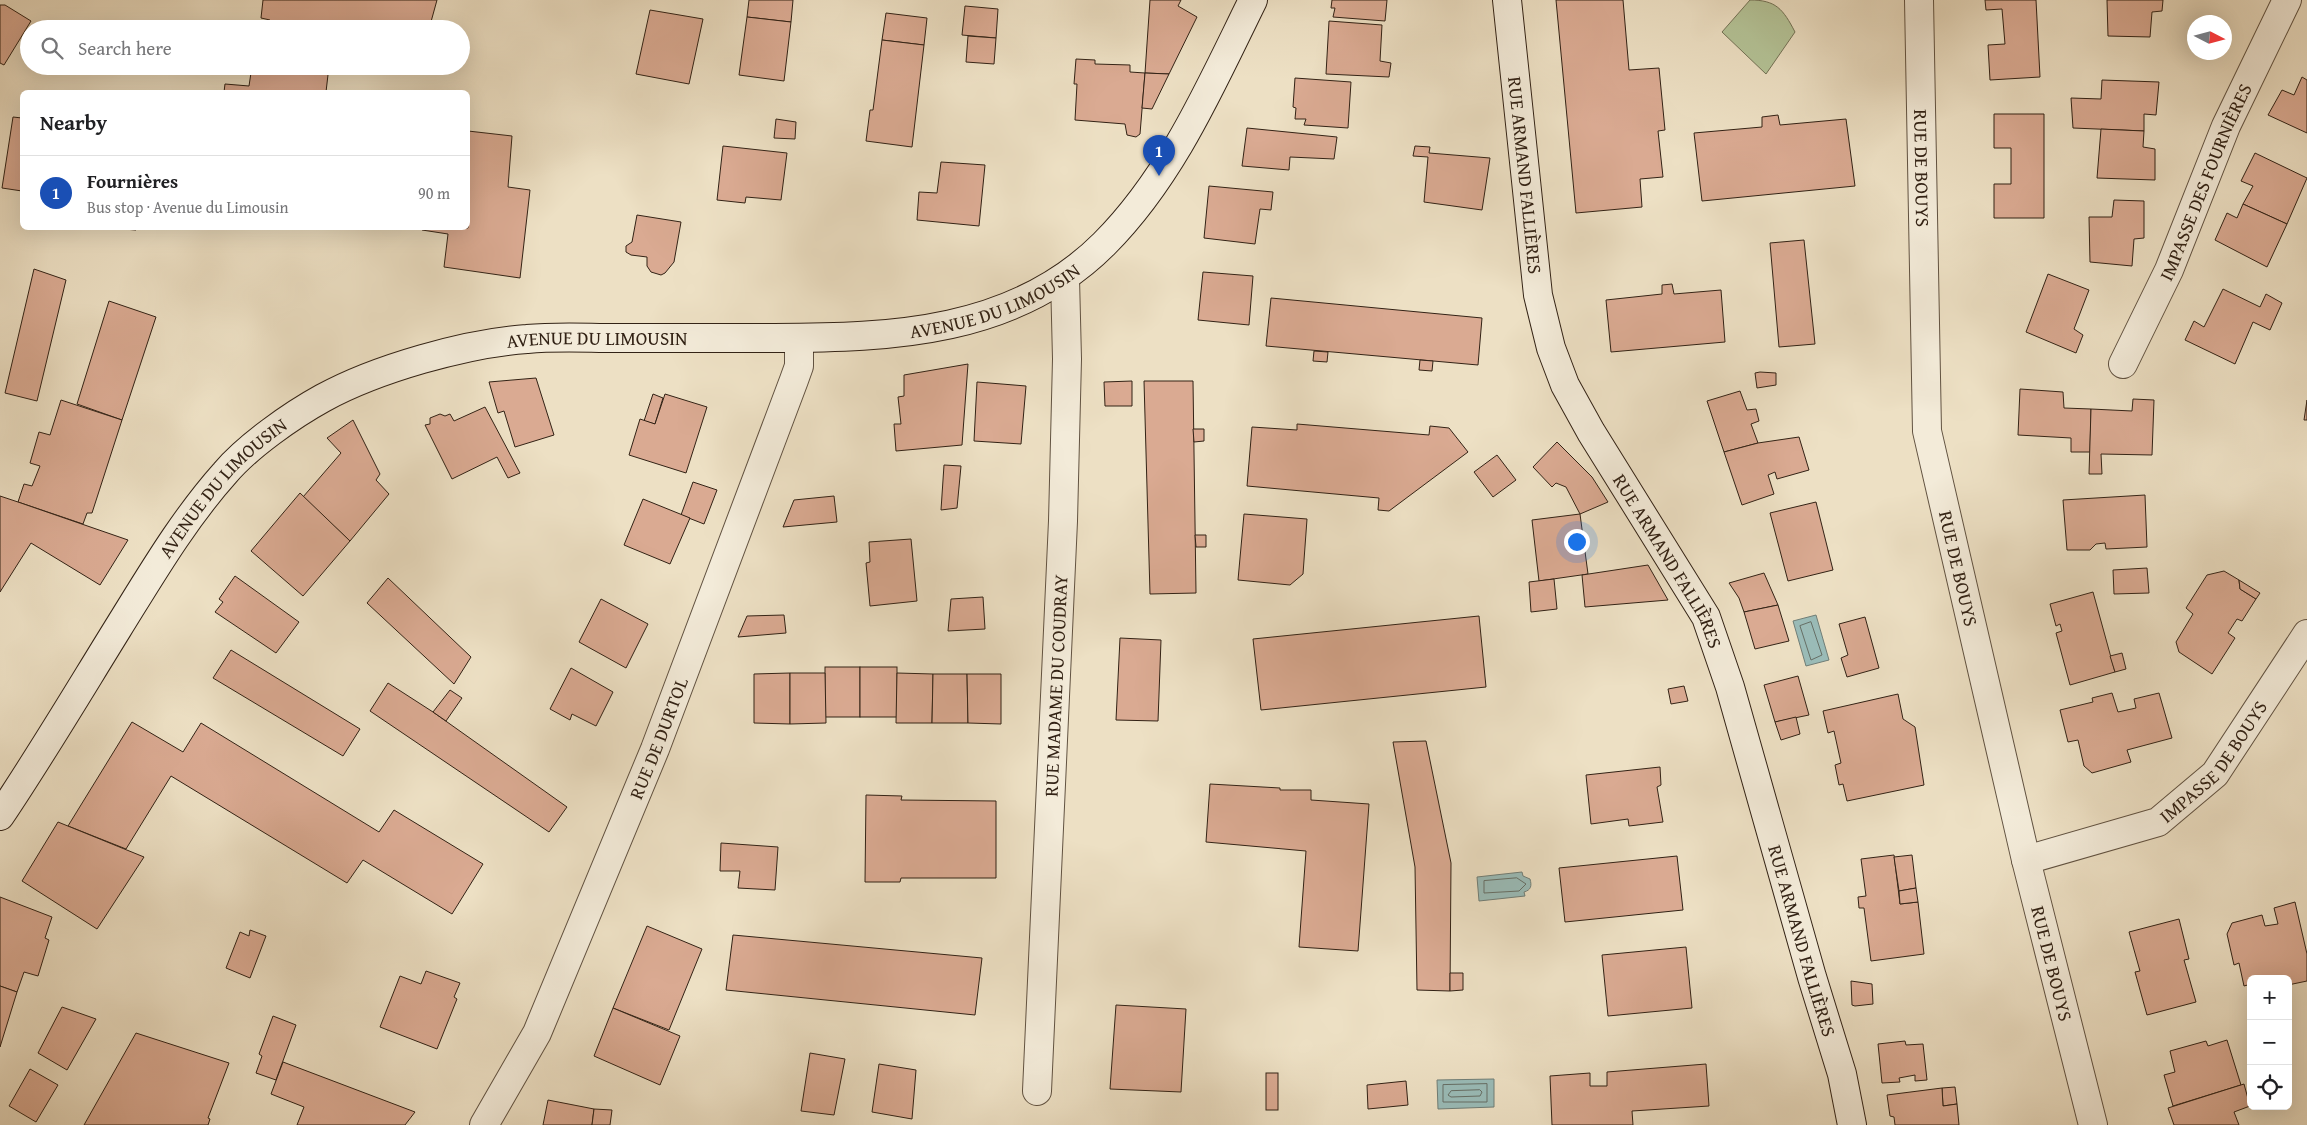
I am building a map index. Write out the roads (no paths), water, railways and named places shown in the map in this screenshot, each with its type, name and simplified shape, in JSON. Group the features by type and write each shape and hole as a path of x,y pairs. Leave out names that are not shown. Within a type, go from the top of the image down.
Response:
{"street":[{"name":"AVENUE DU LIMOUSIN","path":"0,816 185,523 227,470 281,424 324,397 372,376 448,352 525,339 800,338 914,332 962,322 1008,308 1065,278 1104,244 1148,193 1194,117 1253,0"},
{"name":"RUE ARMAND FALLIÈRES","path":"1507,0 1538,295 1551,348 1564,385 1591,432 1706,617 1730,687 1842,1074 1852,1125"},
{"name":"RUE DE BOUYS","path":"1919,0 1926,431 2026,860 2093,1125"},
{"name":"IMPASSE DES FOURNIÈRES","path":"2122,364 2169,270 2226,126 2287,0"},
{"name":"RUE MADAME DU COUDRAY","path":"1037,1091 1063,521 1067,359 1065,278"},
{"name":"RUE DE DURTOL","path":"484,1125 537,1033 655,749 794,380 798,366 800,338"},
{"name":"IMPASSE DE BOUYS","path":"2026,860 2158,822 2215,774 2307,634"}],"water":[{"path":"1816,615 1829,660 1806,666 1793,621"},
{"path":"1522,872 1523,876 1530,879 1531,884 1530,889 1524,892 1525,896 1479,901 1477,877"},
{"path":"1494,1079 1494,1107 1438,1109 1437,1080"}],"place":[{"name":"Fournières","path":"1159,176"}]}
